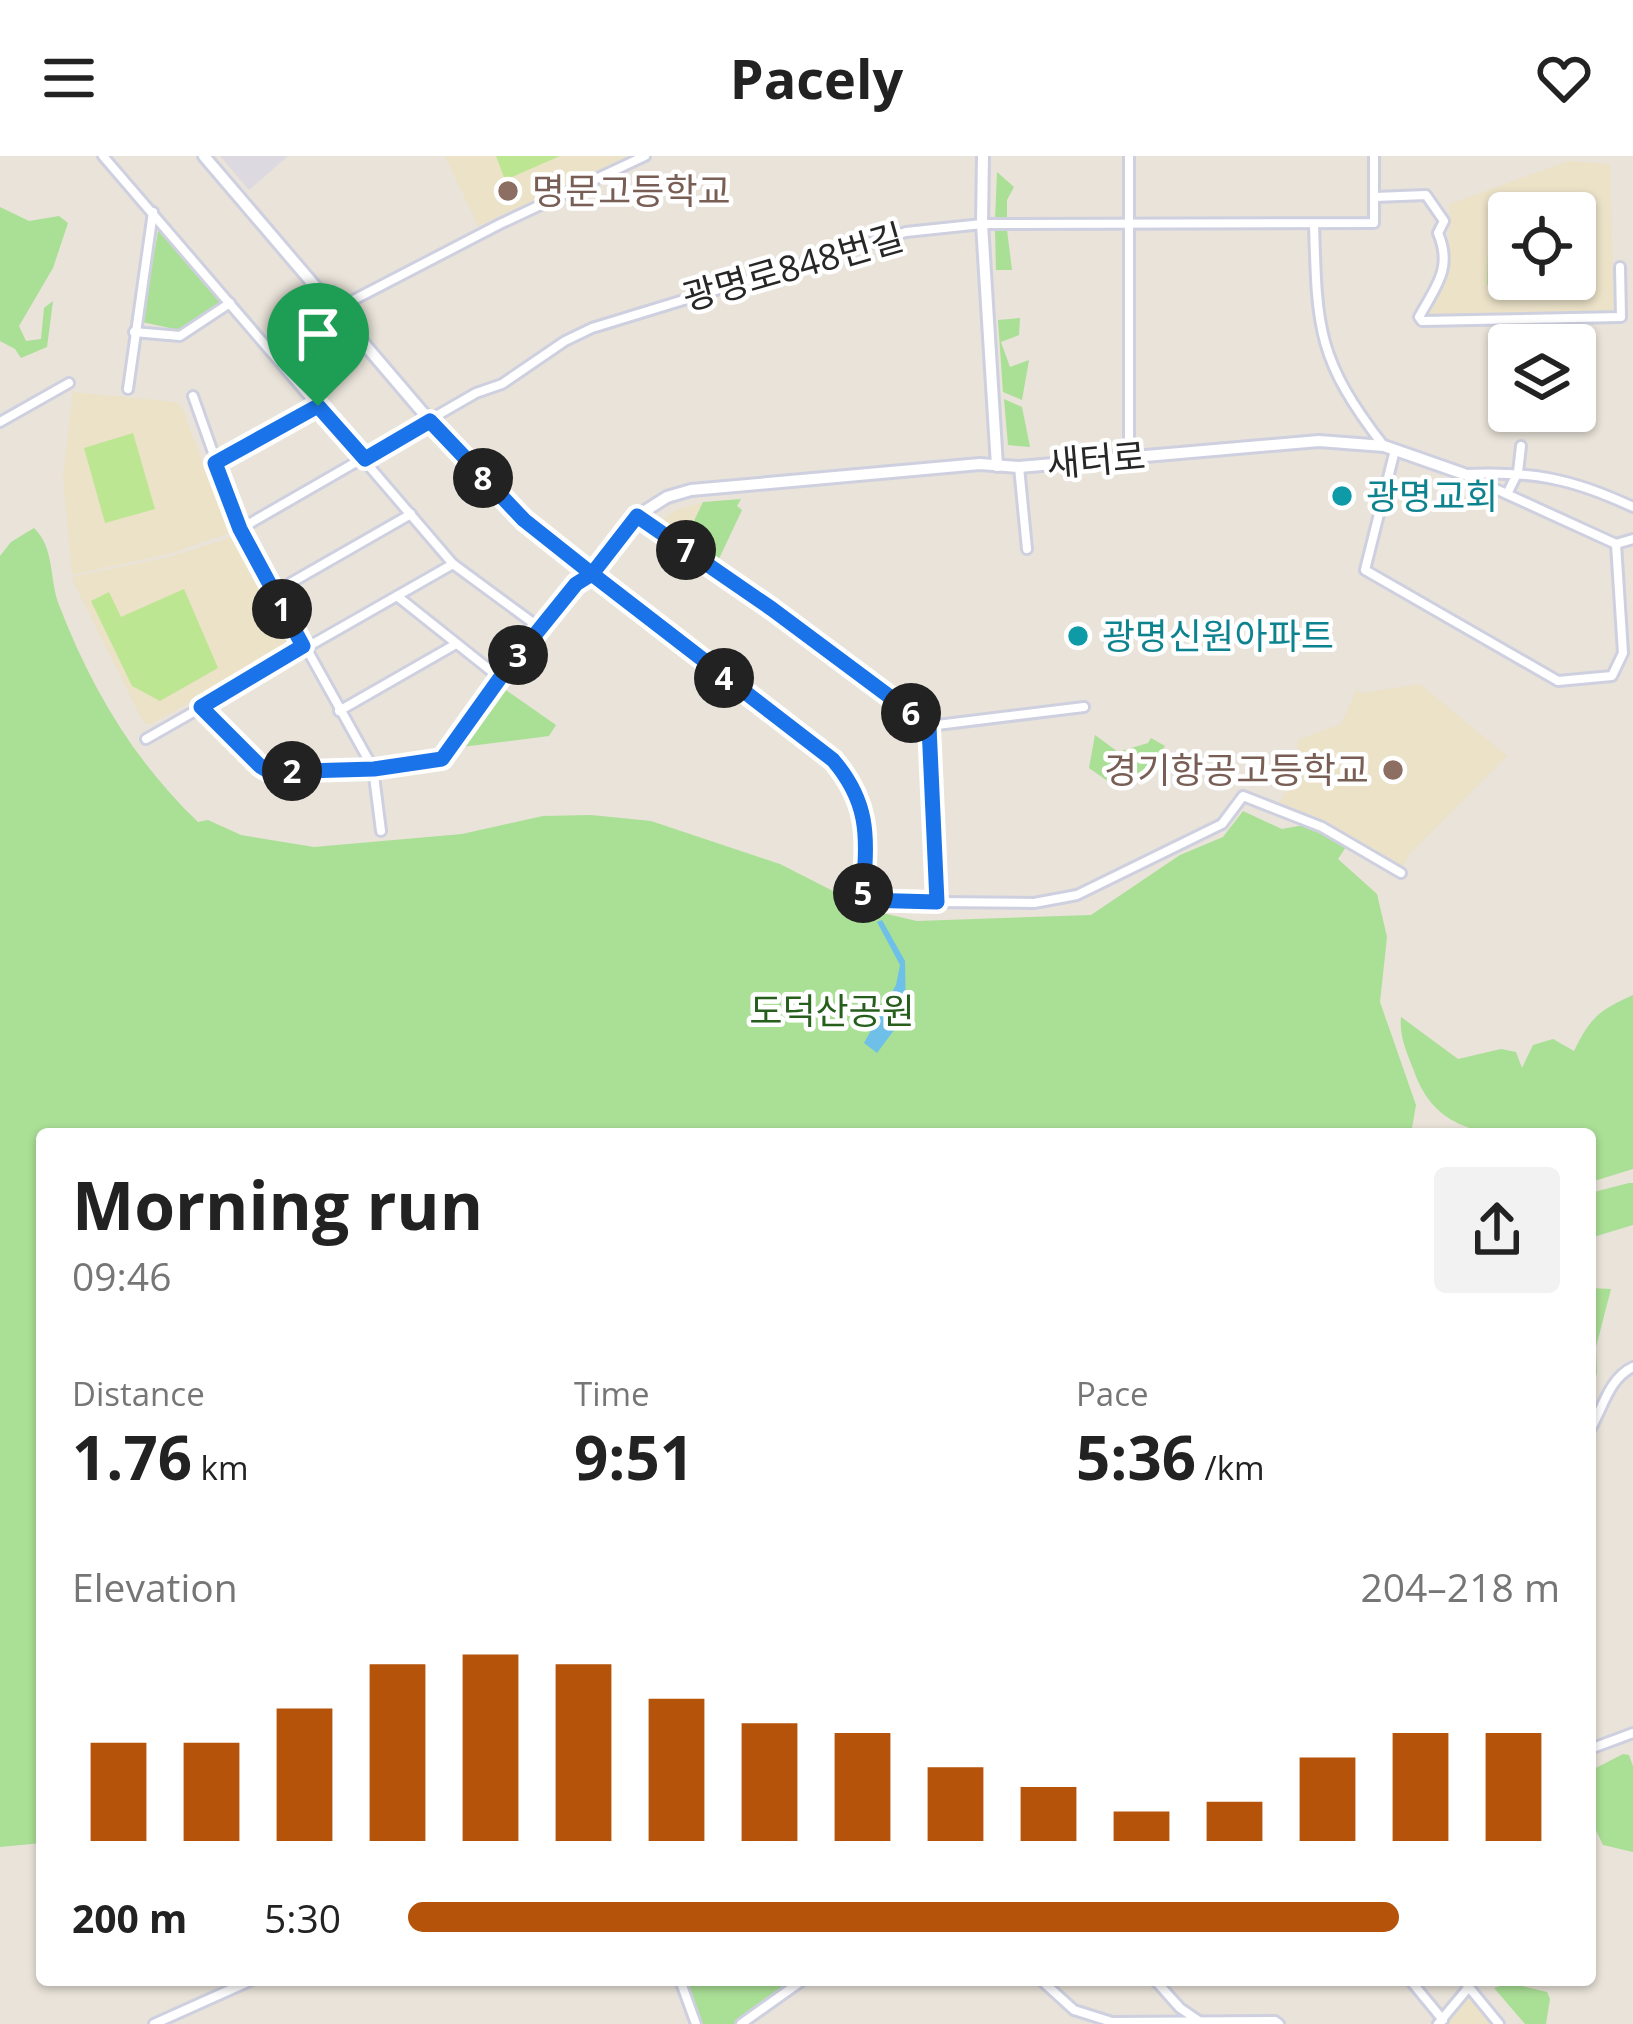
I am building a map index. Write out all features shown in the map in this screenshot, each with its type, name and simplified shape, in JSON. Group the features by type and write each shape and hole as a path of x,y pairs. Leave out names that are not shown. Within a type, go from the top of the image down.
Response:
{"street":[{"path":"103,156 453,564 540,628"},
{"path":"204,156 430,421 524,520 833,760 850,780 862,807 867,834 863,900 1034,903 1077,896 1222,824 1243,796 1322,827 1401,873"},
{"path":"336,309 645,156"},
{"path":"983,156 982,224 997,466"},
{"path":"1129,156 1129,456"},
{"path":"1374,156 1375,197 1426,196 1444,221 1438,233 1446,251 1442,275 1419,316 1422,321 1621,317 1620,267"},
{"name":"광명로848번길","path":"240,529 476,393 502,384 592,328 876,238 982,224 1374,223 1375,197"},
{"path":"128,389 153,212"},
{"path":"1314,224 1316,300 1324,344 1336,379 1390,448 1365,570 1558,681 1599,679 1612,676 1623,652 1616,544 1633,539"},
{"path":"134,332 180,336 230,303"},
{"path":"0,422 68,383"},
{"path":"193,396 240,529 374,769 381,830"},
{"path":"215,463 318,406"},
{"name":"새터로","path":"592,574 637,516 667,497 711,486 980,464 1019,467 1319,441 1390,448 1464,474 1616,544"},
{"path":"1507,494 1518,472 1521,446"},
{"path":"1019,467 1027,549"},
{"path":"1464,474 1518,472 1596,490 1633,507"},
{"path":"1487,485 1494,473"},
{"path":"273,593 410,514"},
{"path":"637,516 929,726 1084,707"},
{"path":"146,739 453,564"},
{"path":"201,707 270,772 374,769 442,759 540,628 576,584 592,574"},
{"path":"397,596 500,678"},
{"path":"339,711 456,644"},
{"path":"929,726 937,902"},
{"path":"1596,1417 1609,1390 1633,1366"},
{"path":"1596,1747 1633,1733"},
{"path":"154,2024 239,1986"},
{"path":"682,1986 696,2024"},
{"path":"741,2024 795,1986"},
{"path":"1048,1986 1074,2010 1112,2022 1279,2024"},
{"path":"1162,1986 1180,2008 1202,2023"},
{"path":"1414,1986 1441,2022 1464,1986"},
{"path":"1467,1986 1499,2024"},
{"path":"182,2024 190,2008"}],"shaded area":[{"path":"220,156 288,156 249,190"},
{"name":"명문고등학교","path":"445,156 630,156 478,226"},
{"path":"1568,161 1610,164 1614,311 1425,316 1448,270 1450,204"},
{"path":"73,392 181,405 229,533 169,554 72,575 63,476"},
{"path":"703,502 684,542 662,526 661,521 676,510"},
{"path":"232,537 290,646 151,724 144,723 71,577 169,557"},
{"name":"경기항공고등학교","path":"1420,684 1507,756 1409,855 1401,873 1279,803 1290,784 1299,739 1341,724 1357,689 1361,693"},
{"path":"1468,1988 1499,2024 1438,2024"}],"green space":[{"path":"496,156 560,156 505,180"},
{"path":"997,172 1014,187 1007,200 1007,220 995,220"},
{"path":"0,207 29,221 59,216 68,223 53,268 19,326 26,341 41,339 44,308 53,301 47,347 21,358 0,341"},
{"path":"159,226 223,303 179,330 142,322"},
{"path":"995,230 1007,230 1012,270 996,270"},
{"path":"1020,318 1019,335 1001,342 1010,367 1029,360 1022,400 1003,392 998,320"},
{"path":"1004,399 1022,407 1030,447 1008,445"},
{"path":"133,433 155,509 105,523 84,448"},
{"path":"741,499 737,506 742,510 717,563 684,542 703,502"},
{"name":"도덕산공원","path":"34,528 41,536 72,636 116,722 154,774 198,822 208,820 241,835 314,847 462,834 543,816 651,821 780,864 833,891 843,904 917,921 1091,915 1180,855 1223,837 1243,811 1282,829 1304,825 1346,847 1338,859 1377,894 1387,937 1380,1002 1416,1105 1412,1128 36,1128 36,1844 0,1847 0,556 11,542"},
{"path":"184,589 218,668 160,701 132,686 91,601 109,592 121,617"},
{"path":"503,688 556,725 549,736 453,748"},
{"path":"1095,735 1118,752 1151,738 1165,746 1146,771 1116,787 1089,768"},
{"path":"1633,995 1633,1169 1596,1180 1596,1128 1463,1126 1426,1096 1401,1031 1401,1017 1458,1059 1501,1049 1516,1052 1522,1068 1533,1045 1553,1039 1574,1051 1585,1030 1612,1005"},
{"path":"1633,1183 1633,1225 1596,1236 1596,1191"},
{"path":"1596,1288 1611,1289 1596,1347"},
{"path":"1629,1755 1633,1852 1603,1845 1596,1830 1596,1768"},
{"path":"682,1986 795,1986 741,2024 696,2024"},
{"path":"1522,1986 1547,1992 1546,2024 1525,2024 1494,1988"}],"water":[{"path":"882,920 905,961 906,1014 877,1053 864,1043 896,985 900,965 877,922"}],"place":[{"name":"명문고등학교","path":"508,191"},
{"name":"광명교회","path":"1342,496"},
{"name":"광명신원아파트","path":"1078,636"},
{"name":"경기항공고등학교","path":"1393,770"}],"route":[{"path":"318,406 215,463 240,529 303,646 201,707 260,766 270,772 374,769 442,759 576,584 592,574 833,760 850,780 867,834 863,900 937,902 929,726 637,516 592,574 524,520 430,421 365,459 318,406"}]}
